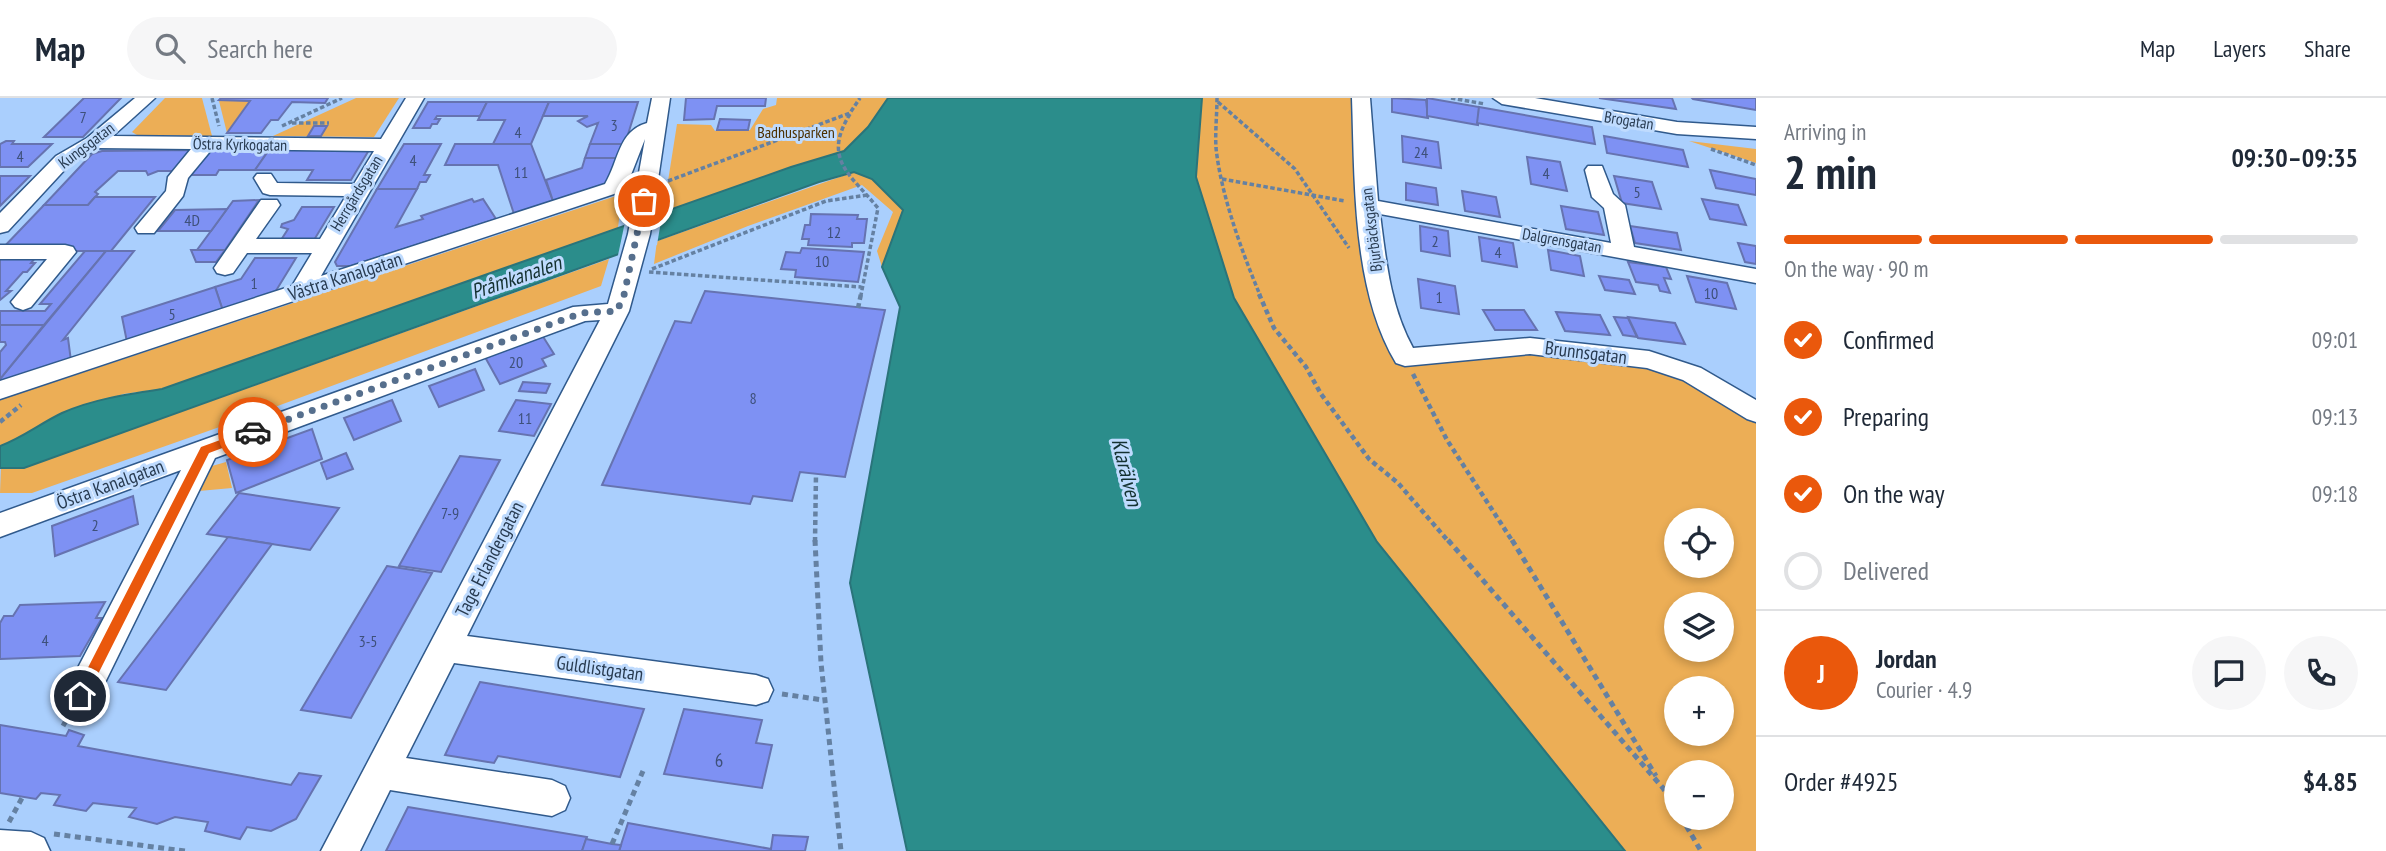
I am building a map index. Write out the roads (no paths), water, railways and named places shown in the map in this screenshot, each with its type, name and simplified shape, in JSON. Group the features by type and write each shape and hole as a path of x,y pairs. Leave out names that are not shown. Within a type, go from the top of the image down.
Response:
{"street":[{"name":"Kungsgatan","path":"0,226 63,160 88,145 146,98"},
{"name":"Herrgårdsgatan","path":"301,290 415,98"},
{"name":"Tage Erlandergatan","path":"340,851 638,268 645,194 661,98"},
{"name":"Bjurbäcksgatan","path":"1361,98 1367,205 1377,280 1388,324 1405,357"},
{"name":"Brogatan","path":"1502,98 1677,128 1756,133"},
{"name":"Västra Kanalgatan","path":"0,390 613,188 634,138 647,128 656,127"},
{"name":"Östra Kyrkogatan","path":"88,145 214,139 385,145"},
{"path":"146,228 176,192 178,177 214,139"},
{"path":"1594,170 1603,197 1614,205 1624,251"},
{"path":"264,177 270,189 359,190"},
{"path":"225,268 269,205"},
{"name":"Dalgrensgatan","path":"1367,205 1756,276"},
{"path":"241,246 325,246"},
{"path":"0,252 65,252 23,302"},
{"name":"Östra Kanalgatan","path":"0,525 582,313 617,311"},
{"name":"Brunnsgatan","path":"1405,357 1479,348 1530,346 1648,360 1692,374 1756,412"},
{"path":"80,696 205,450"},
{"name":"Guldlistgatan","path":"444,646 756,690"},
{"path":"380,771 552,798"}],"water":[{"path":"888,98 1202,98 1196,177 1234,298 1377,542 1625,851 907,851 850,583 900,307 882,267 903,210 872,179 854,172 819,182 24,468 0,468 0,446 74,408 162,389 791,167 844,151 868,127"}],"park label":[{"name":"Badhusparken","path":"796,132"}],"water label":[{"name":"Pråmkanalen","path":"516,277"},
{"name":"Klarälven","path":"1127,472"}]}
